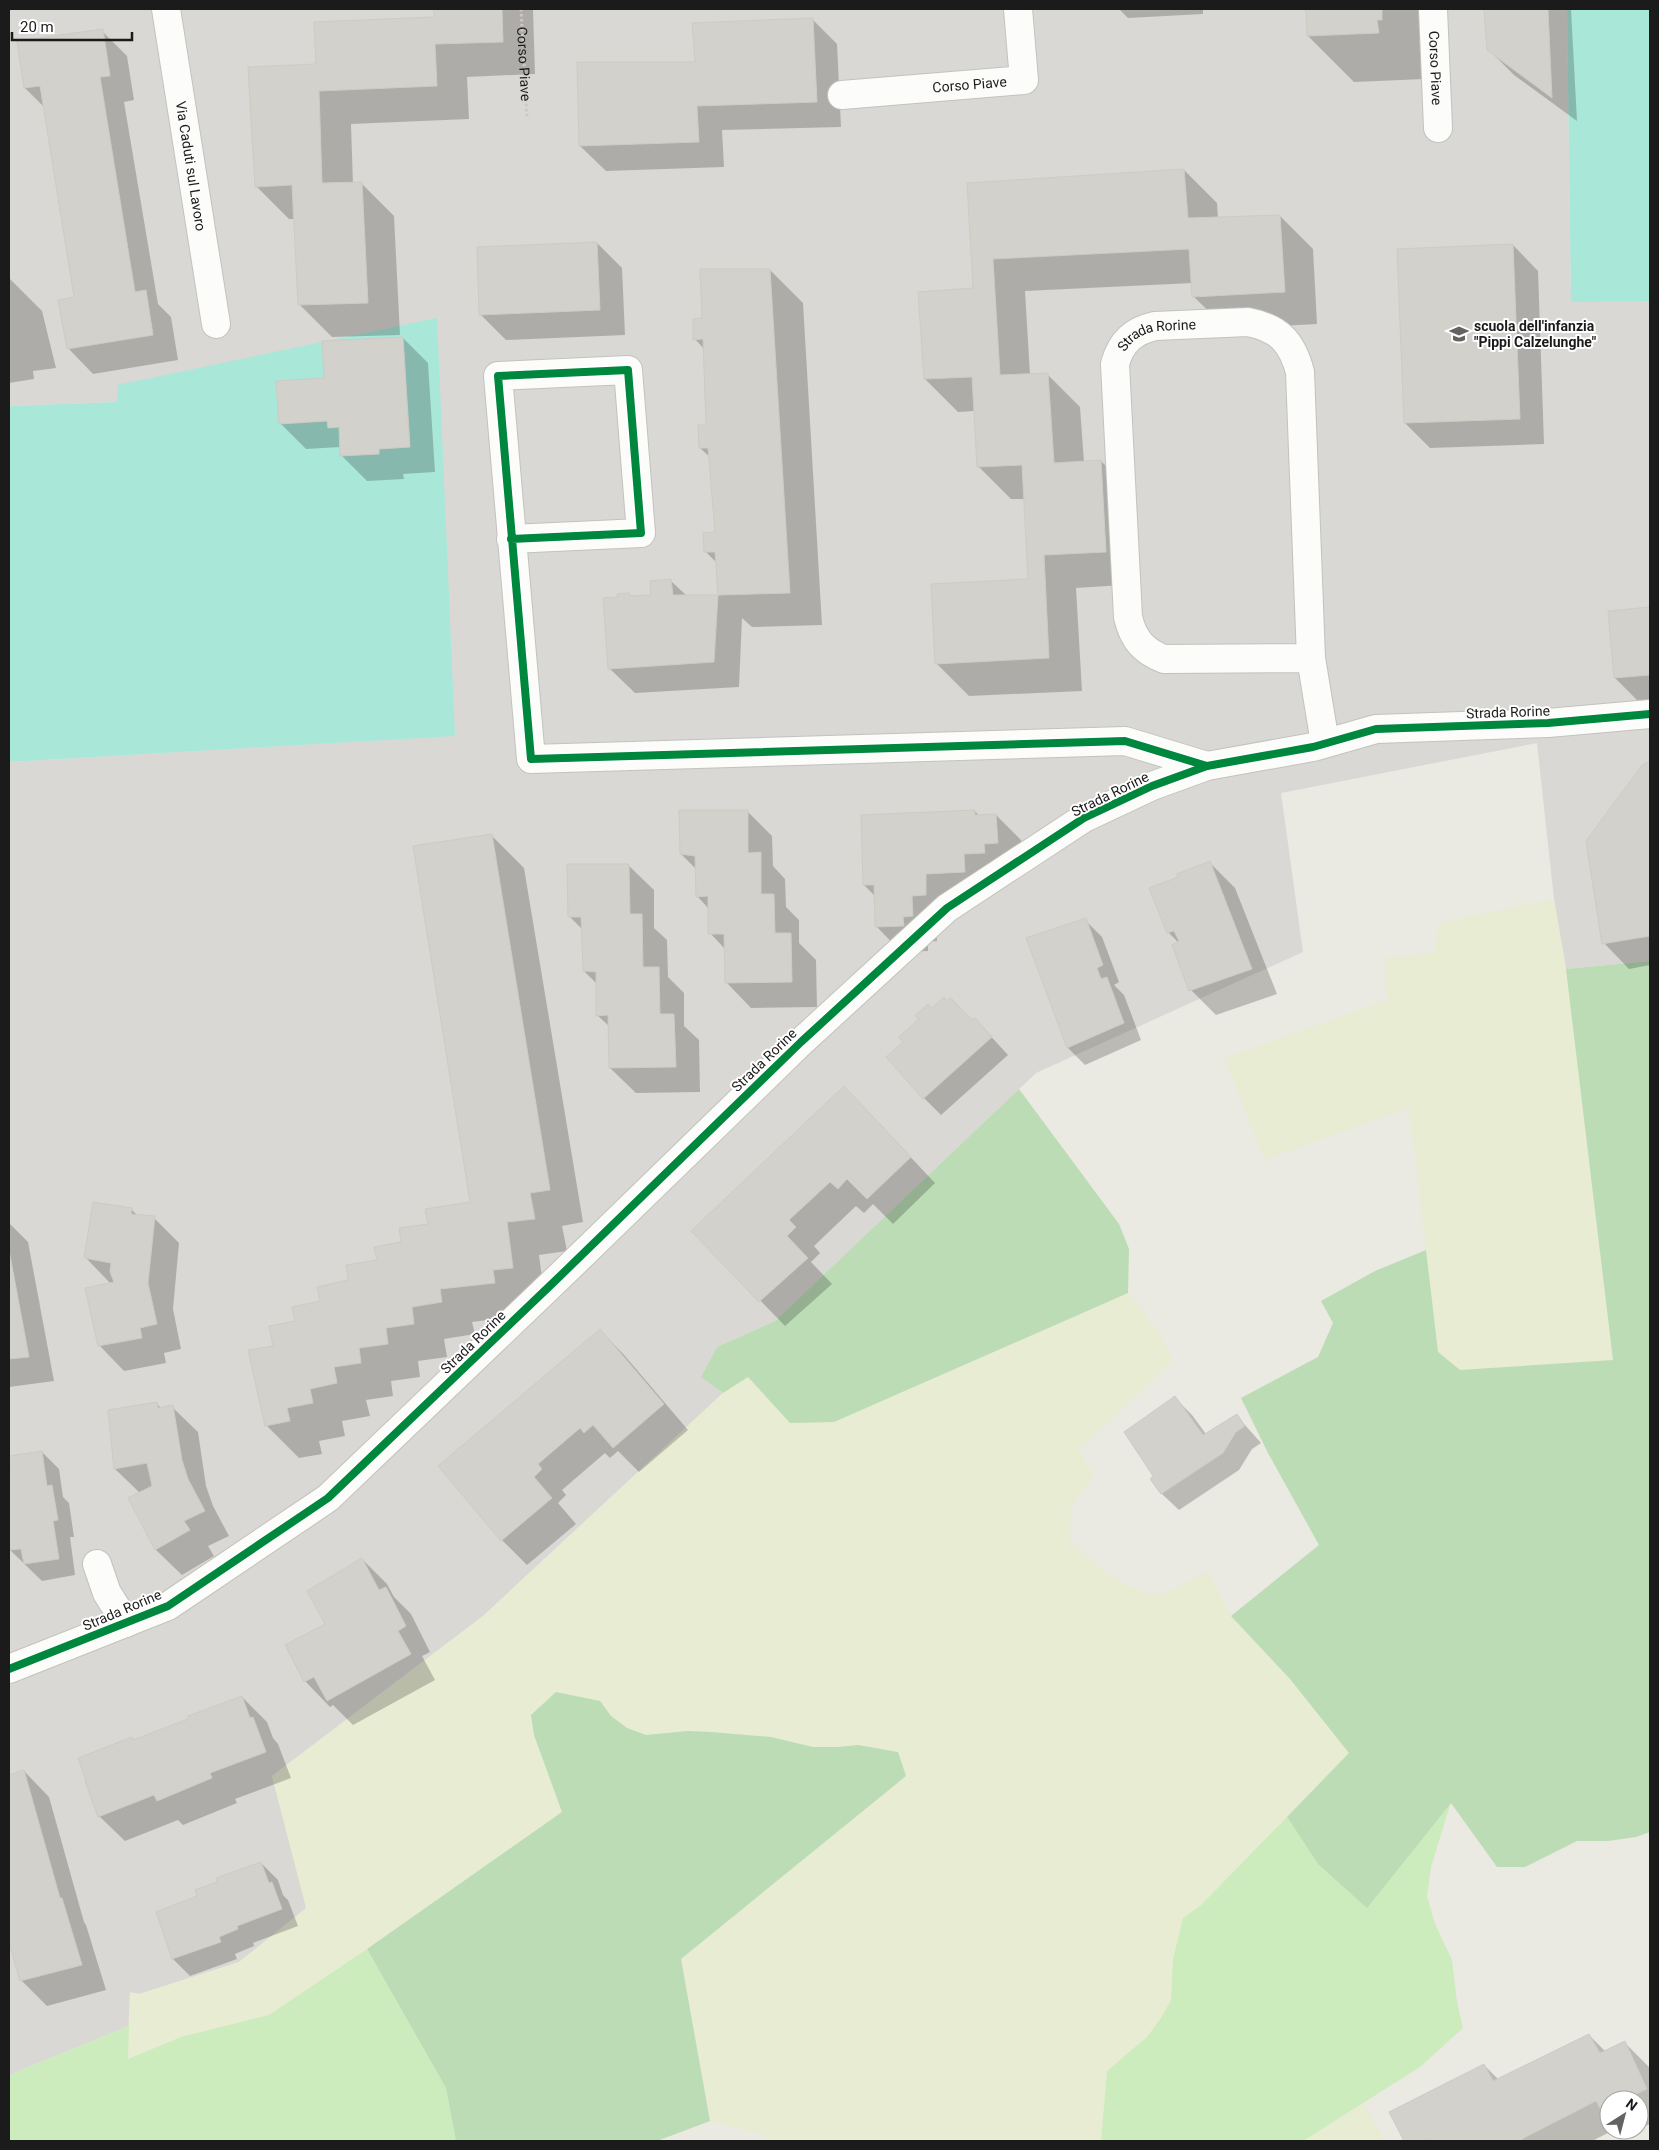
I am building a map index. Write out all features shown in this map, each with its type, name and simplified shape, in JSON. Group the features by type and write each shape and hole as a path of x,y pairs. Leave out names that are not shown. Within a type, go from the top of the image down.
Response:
{"street":[{"name":"Via Caduti sul Lavoro","path":"166,9 216,324"},
{"name":"Corso Piave","path":"842,95 1024,80 1018,9"},
{"name":"Corso Piave","path":"1433,9 1438,128"},
{"name":"Strada Rorine","path":"1311,658 1164,659 1150,654 1139,644 1131,631 1128,617 1115,364 1119,349 1128,338 1140,329 1154,326 1256,323 1277,332 1288,343 1296,357 1300,372 1311,658 1325,743"},
{"path":"512,539 641,534 628,370 498,376 530,759 1125,741 1206,766"},
{"name":"Strada Rorine","path":"9,1669 168,1606 328,1498 801,1042 947,908 1084,818 1152,786 1206,766 1325,743 1376,729 1548,723 1650,714"},
{"name":"Strada Rorine","path":"97,1564 107,1593 126,1623"}],"shaded area":[{"path":"9,9 1567,9 1571,301 1650,301 1650,961 1566,969 1554,899 1537,743 1281,793 1303,952 1036,1073 775,1321 717,1347 701,1377 723,1393 483,1616 272,1776 307,1908 239,1962 139,1994 130,1993 129,2026 9,2075 9,762 447,736 9,516 118,402 9,406"},
{"path":"1567,9 1650,9 1650,301 1571,302"},
{"path":"437,318 455,736 9,762 9,406 117,402 117,385"}],"green space":[{"path":"1554,899 1566,969 1613,1360 1460,1370 1438,1352 1409,1108 1264,1160 1225,1058 1387,1000 1384,958 1434,953 1439,923"},
{"path":"1650,961 1650,1832 1636,1837 1608,1841 1577,1841 1525,1867 1497,1867 1451,1803 1367,1908 1318,1864 1287,1817 1349,1753 1290,1679 1231,1616 1319,1545 1268,1453 1241,1398 1318,1357 1333,1323 1321,1301 1375,1271 1426,1250 1438,1352 1460,1370 1613,1360 1566,969"},
{"path":"1019,1089 1119,1224 1129,1249 1128,1293 834,1422 790,1423 748,1377 723,1393 701,1377 717,1347 775,1321"},
{"path":"1128,1293 1157,1329 1173,1361 1078,1450 1094,1475 1071,1506 1070,1541 1109,1575 1141,1592 1163,1595 1208,1571 1231,1616 1290,1679 1349,1753 1200,1906 1183,1918 1173,1959 1171,2000 1147,2037 1107,2071 1101,2141 770,2141 765,2135 710,2121 681,1959 906,1775 858,1745 813,1747 771,1737 711,1732 688,1731 646,1735 628,1728 611,1716 600,1701 534,1735 562,1812 367,1949 269,2015 181,2037 127,2060 130,1992 140,1994 239,1962 306,1908 272,1776 483,1616 723,1393 748,1377 790,1423 834,1422"},
{"path":"556,1692 600,1701 611,1716 627,1728 646,1735 688,1731 711,1732 771,1737 813,1747 858,1745 898,1752 906,1776 681,1959 710,2121 657,2141 456,2141 446,2088 367,1949 562,1812 534,1735 531,1715"},
{"path":"1451,1802 1431,1867 1427,1896 1435,1924 1452,1960 1457,2002 1463,2028 1420,2067 1303,2141 1101,2141 1107,2071 1147,2037 1171,2000 1173,1959 1183,1918 1200,1906 1287,1817 1318,1864"},
{"path":"367,1949 446,2088 456,2141 9,2141 9,2075 129,2026 128,2059 181,2037 269,2015"},
{"path":"1364,2103 1385,2141 1303,2141"}],"building":[{"path":"434,9 502,9 503,42 435,44 437,86 319,91 322,183 362,182 368,303 298,305 292,185 255,187 248,67 316,64 314,22 434,17"},
{"path":"1306,9 1382,9 1382,20 1377,20 1379,33 1307,36"},
{"path":"1484,9 1548,9 1552,98 1487,50"},
{"path":"813,18 817,102 697,106 699,142 579,146 577,62 695,62 692,23"},
{"path":"103,29 110,76 100,77 135,292 146,290 153,335 67,349 58,300 74,297 40,86 24,88 17,41"},
{"path":"1184,169 1188,218 1280,215 1285,292 1192,297 1189,249 993,259 1000,375 1048,373 1054,463 1101,460 1106,552 1044,555 1049,658 935,664 931,584 1028,579 1022,465 977,467 972,377 924,379 918,292 973,288 967,183"},
{"path":"597,242 600,310 479,315 477,247"},
{"name":"scuola dell'infanzia \"Pippi Calzelunghe\"","path":"1513,244 1520,419 1404,423 1397,249"},
{"path":"700,269 770,269 790,593 718,595 715,552 704,552 703,533 715,532 708,448 699,448 698,425 706,425 703,339 693,340 693,319 702,318"},
{"path":"403,337 410,447 379,449 379,454 340,456 339,427 328,428 327,421 279,424 276,381 324,378 322,341"},
{"path":"671,579 673,595 718,595 714,662 608,669 603,598 618,597 617,594 629,593 630,596 651,595 650,581"},
{"path":"1650,607 1650,675 1614,678 1608,611"},
{"path":"1650,762 1650,936 1602,944 1586,841 1643,764"},
{"path":"679,810 748,810 748,853 761,852 761,894 774,894 775,933 791,933 792,982 725,983 724,934 708,934 708,896 696,897 695,856 680,854"},
{"path":"975,810 975,815 996,814 998,843 984,844 985,853 964,854 965,872 926,874 926,895 912,896 913,916 903,917 904,926 875,927 874,885 863,885 861,815"},
{"path":"492,834 550,1190 530,1193 535,1219 507,1222 513,1268 493,1270 495,1283 440,1289 442,1302 412,1307 414,1324 386,1328 388,1344 359,1348 361,1363 334,1367 337,1383 310,1389 313,1403 287,1408 290,1421 265,1426 248,1350 273,1346 269,1326 295,1321 292,1307 320,1301 317,1287 348,1280 346,1265 377,1260 374,1247 401,1242 399,1228 428,1224 425,1209 470,1202 413,846"},
{"path":"1210,861 1252,969 1189,991 1172,945 1179,941 1174,931 1167,933 1149,888 1178,877 1177,874"},
{"path":"567,864 629,864 630,914 642,914 643,967 659,967 660,1014 674,1014 676,1067 609,1068 608,1015 596,1016 596,972 583,971 581,917 568,917"},
{"path":"1086,918 1103,965 1097,968 1101,979 1107,977 1124,1023 1067,1048 1026,938"},
{"path":"944,997 947,1001 951,998 972,1020 975,1018 992,1037 923,1099 886,1057 903,1042 899,1037 919,1019 915,1016 928,1004 932,1008"},
{"path":"844,1086 911,1157 867,1199 847,1179 838,1189 830,1182 789,1220 796,1227 787,1236 808,1258 759,1302 691,1231"},
{"path":"93,1202 132,1208 131,1214 155,1216 148,1283 157,1324 140,1328 142,1338 98,1346 85,1288 114,1282 110,1272 111,1263 84,1258"},
{"path":"9,1250 29,1357 9,1359"},
{"path":"600,1329 664,1404 613,1448 593,1425 584,1433 580,1428 538,1464 542,1469 534,1477 552,1498 501,1541 438,1466"},
{"path":"1175,1396 1203,1435 1237,1414 1245,1426 1236,1432 1223,1453 1161,1494 1150,1479 1153,1476 1124,1432"},
{"path":"157,1402 158,1408 173,1405 182,1460 188,1479 205,1511 184,1521 190,1530 155,1550 128,1498 152,1486 147,1463 114,1469 108,1410"},
{"path":"42,1451 47,1486 52,1485 58,1520 53,1521 59,1559 24,1564 21,1549 9,1550 9,1456"},
{"path":"362,1558 379,1590 386,1587 406,1626 398,1631 411,1654 327,1701 314,1677 304,1682 285,1645 325,1624 307,1591"},
{"path":"242,1696 250,1718 253,1717 266,1752 210,1773 212,1778 157,1801 154,1795 98,1817 78,1758 132,1737 133,1740 188,1719 188,1716"},
{"path":"24,1770 60,1898 62,1898 82,1965 20,1981 9,1942 9,1775"},
{"path":"261,1862 269,1883 272,1882 282,1909 237,1926 238,1929 219,1937 221,1942 172,1959 156,1912 197,1896 195,1890 217,1882 216,1878"},
{"path":"1589,2034 1600,2053 1625,2041 1647,2089 1599,2090 1599,2106 1596,2101 1522,2139 1523,2141 1431,2141 1430,2139 1426,2141 1404,2141 1389,2112 1484,2064 1493,2081"}],"cycle path":[{"path":"511,539 641,533 628,370 498,376 531,759 1125,741 1207,766"},
{"path":"9,1669 168,1606 328,1498 801,1042 947,908 1084,818 1152,786 1207,766 1313,747 1376,729 1548,723 1650,714"}],"place":[{"name":"scuola dell'infanzia \"Pippi Calzelunghe\"","path":"1459,334"}]}
